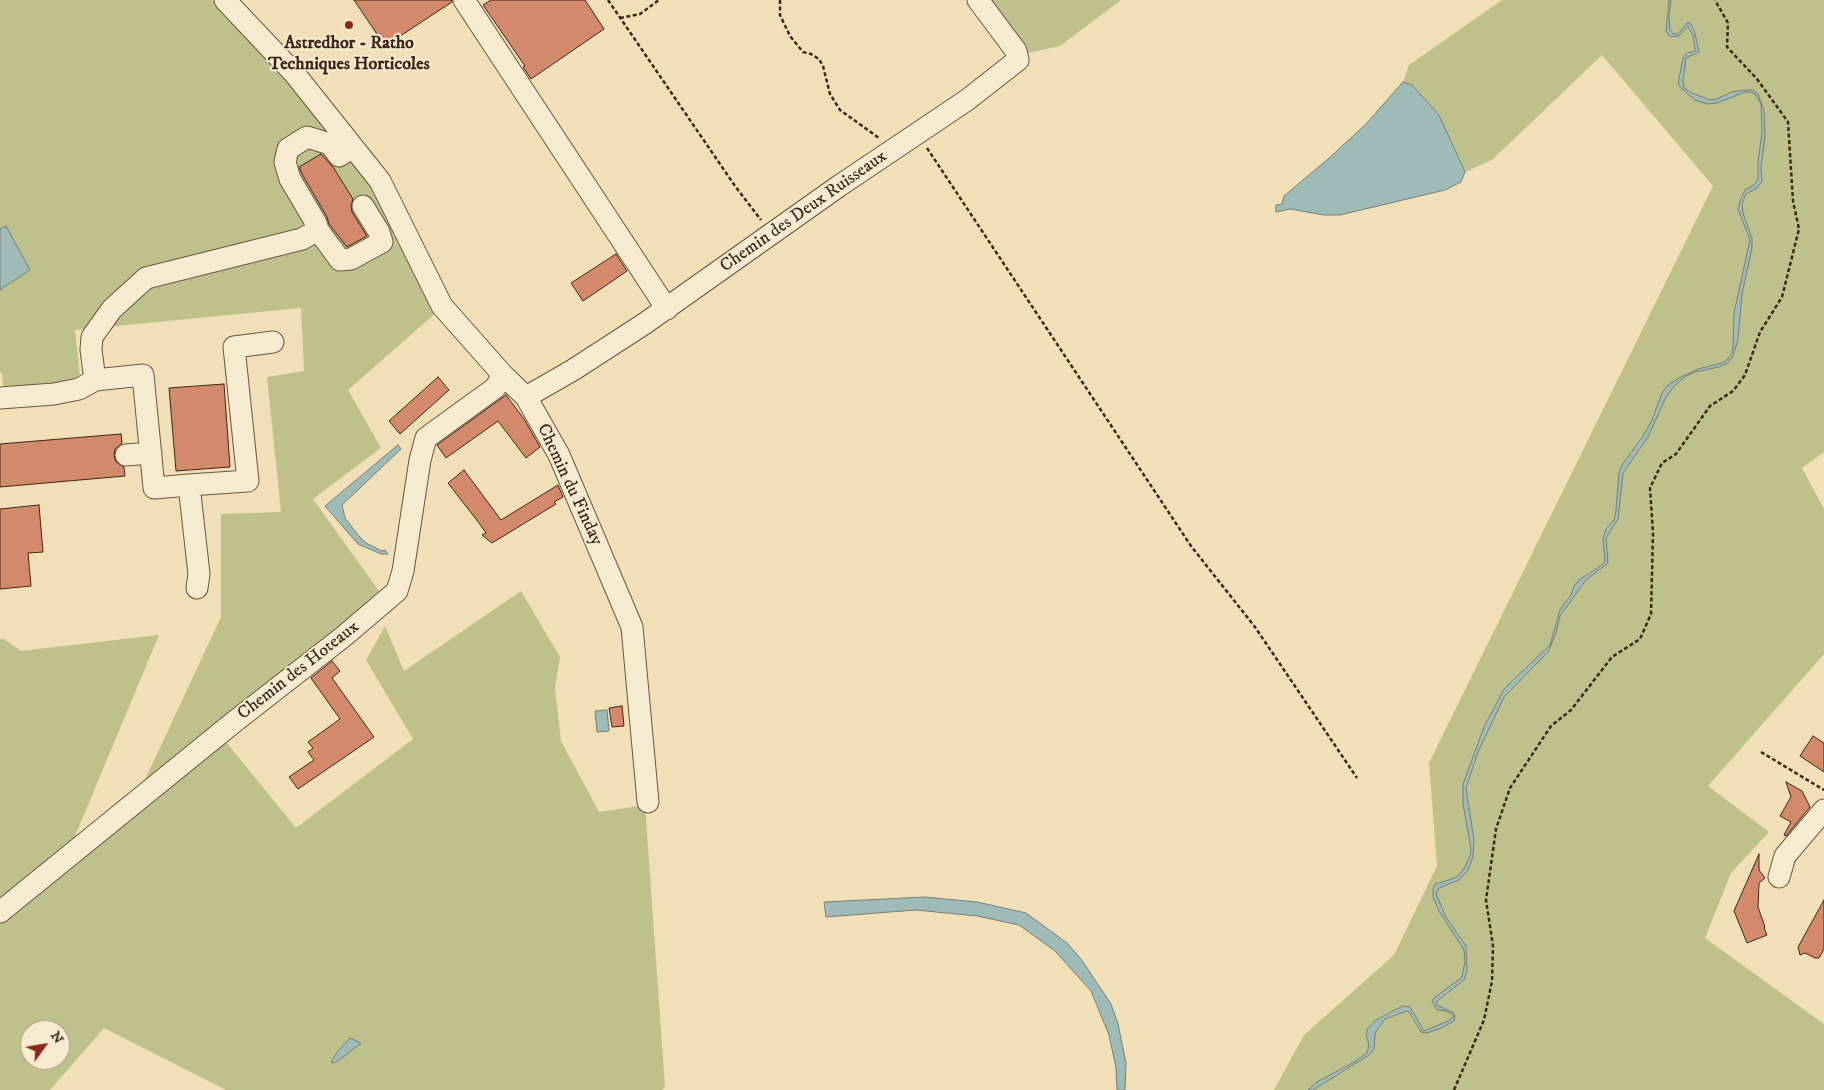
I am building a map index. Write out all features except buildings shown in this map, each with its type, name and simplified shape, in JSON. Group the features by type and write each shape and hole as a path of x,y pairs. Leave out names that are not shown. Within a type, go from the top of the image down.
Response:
{"street":[{"name":"Chemin du Finday","path":"225,0 294,73 380,181 442,306 503,375 526,397 559,455 632,627 648,802"},
{"path":"464,0 666,309"},
{"name":"Chemin des Deux Ruisseaux","path":"526,397 573,370 666,309 890,151 967,100 1018,60 1016,51 978,0"},
{"path":"353,147 339,156 330,144 307,137 288,150 285,162 290,178 316,223 318,230 340,260 351,259 382,242 379,232 363,206"},
{"path":"95,380 91,350 92,337 112,309 146,278 302,239 318,230"},
{"path":"0,398 54,394 79,389 95,380 143,375 154,488 248,481 234,347 273,342"},
{"name":"Chemin des Hoteaux","path":"0,912 234,722 343,637 397,591 403,571 420,460 426,438 495,388 503,375"},
{"path":"126,455 151,453"},
{"path":"189,485 199,574 197,588"},
{"path":"1779,877 1785,856 1824,810"}],"path":[{"path":"608,0 735,186 760,218 767,238"},
{"path":"620,18 640,14 659,0"},
{"path":"780,0 780,15 790,36 803,52 819,59 823,66 830,94 840,110 883,141 890,151"},
{"path":"1454,1090 1484,1020 1492,981 1493,946 1486,900 1496,828 1510,788 1551,726 1572,710 1612,657 1640,639 1651,614 1653,533 1650,488 1662,463 1676,454 1710,406 1733,390 1745,375 1760,332 1782,297 1799,230 1793,201 1788,122 1757,79 1727,47 1728,22 1715,0"},
{"path":"908,139 924,144 1191,546 1255,628 1357,778"},
{"path":"1761,752 1824,790"}],"green space":[{"path":"0,0 212,0 317,109 375,185 438,311 348,390 381,448 313,499 379,591 322,643 143,784 221,617 221,514 281,512 267,377 304,371 301,308 75,330 80,376 70,387 4,393 2,373 0,372"},
{"path":"970,0 1121,0 1060,46 1009,57"},
{"path":"1502,0 1824,0 1824,452 1802,468 1824,509 1824,654 1708,786 1769,832 1731,873 1705,938 1824,1024 1824,1090 1274,1090 1304,1035 1394,955 1437,866 1429,763 1713,186 1602,55 1492,160 1465,172 1439,115 1412,85 1403,82 1409,65"},
{"path":"521,591 560,657 555,688 561,741 599,812 645,805 665,1087 662,1090 226,1090 104,1028 70,1067 70,1020 20,1020 20,1070 67,1070 50,1090 0,1090 0,921 75,859 226,742 296,828 413,739 366,660 385,626 404,671"},
{"path":"159,635 73,841 0,901 0,639 4,639 21,651"}],"water":[{"path":"1669,0 1671,0 1670,30 1673,34 1678,34 1687,23 1690,23 1694,30 1699,52 1686,58 1684,88 1710,100 1717,99 1731,92 1753,90 1758,94 1764,110 1765,135 1761,168 1762,181 1757,188 1746,194 1742,204 1743,213 1752,238 1752,248 1742,294 1738,340 1733,356 1728,363 1719,367 1686,376 1675,385 1666,397 1648,437 1623,473 1618,519 1606,538 1608,563 1586,580 1560,616 1556,633 1548,652 1504,697 1478,752 1466,788 1474,840 1473,857 1468,870 1459,880 1439,888 1436,894 1446,917 1466,946 1467,970 1464,980 1437,1001 1437,1005 1454,1013 1455,1016 1454,1021 1427,1033 1421,1032 1407,1011 1385,1019 1375,1033 1374,1049 1369,1055 1313,1090 1308,1090 1317,1082 1367,1053 1369,1045 1366,1035 1368,1028 1376,1020 1393,1011 1403,1006 1410,1007 1424,1031 1448,1021 1454,1016 1447,1011 1437,1010 1432,1001 1462,977 1465,961 1464,950 1439,911 1433,897 1433,889 1435,884 1459,875 1470,856 1471,849 1463,804 1463,784 1484,727 1503,691 1550,645 1560,610 1571,595 1574,586 1579,580 1605,561 1603,538 1606,529 1614,520 1619,473 1622,465 1652,420 1662,393 1668,385 1679,378 1698,369 1722,363 1732,353 1734,313 1750,240 1738,209 1745,190 1754,185 1758,179 1762,132 1761,104 1755,94 1745,92 1717,103 1707,104 1695,100 1682,89 1678,84 1683,58 1687,53 1695,51 1695,49 1693,36 1688,26 1679,36 1670,37 1666,31"},
{"path":"1403,82 1412,85 1439,115 1465,172 1461,182 1445,190 1340,215 1324,215 1290,209 1276,212 1276,205 1282,204 1284,196 1366,124"},
{"path":"6,226 30,270 0,290 0,229"},
{"path":"398,445 401,449 342,505 345,518 358,535 366,543 382,551 385,550 388,554 381,554 358,544 325,506"},
{"path":"607,710 609,731 597,732 595,711"},
{"path":"925,897 977,902 1026,913 1067,943 1081,959 1111,1004 1118,1024 1126,1063 1125,1090 1117,1090 1116,1068 1109,1035 1091,991 1055,951 1019,925 977,916 916,910 826,917 824,902"},
{"path":"350,1038 361,1043 338,1061 332,1063 338,1051"}],"place":[{"name":"Astredhor - Ratho Techniques Horticoles","path":"349,25"}]}
